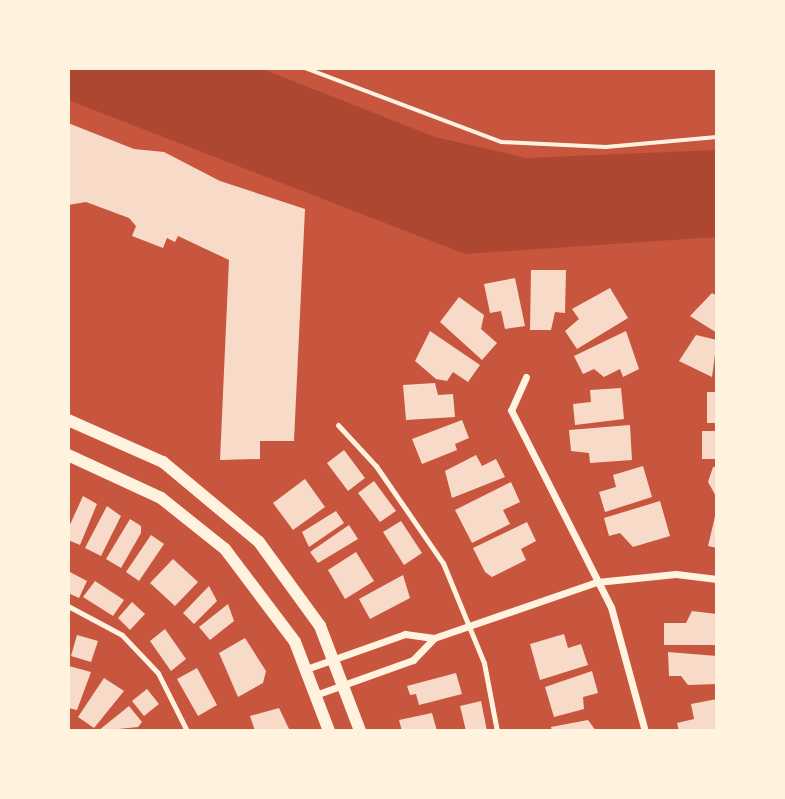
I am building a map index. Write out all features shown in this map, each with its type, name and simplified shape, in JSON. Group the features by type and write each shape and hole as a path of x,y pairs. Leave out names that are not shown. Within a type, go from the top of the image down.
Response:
{"street":[{"path":"526,377 511,410 612,610 645,731"},
{"path":"68,420 136,447 214,499 282,568 336,656 360,731"},
{"path":"68,455 141,486 204,530 264,593 309,668 329,731"},
{"path":"318,694 413,660 434,638 597,582 676,574 717,579"},
{"path":"309,668 336,656 405,634 434,638"}],"lane":[{"path":"338,425 376,466 443,563 470,625 497,731"},
{"path":"68,606 122,635 158,673 187,731"}],"path":[{"path":"305,68 502,142 592,147 717,137"}],"shaded area":[{"path":"68,68 260,68 435,137 526,158 717,150 717,237 465,254 68,100"}],"building":[{"path":"68,123 134,149 164,152 220,181 305,209 294,441 260,441 260,459 220,460 229,260 178,236 175,242 167,238 163,248 132,236 136,226 129,218 86,202 68,205"},
{"path":"531,270 566,270 565,313 555,312 551,330 530,330"},
{"path":"515,278 525,326 505,329 501,311 490,313 484,284"},
{"path":"610,288 628,318 577,349 565,331 579,319 572,309"},
{"path":"712,293 717,296 717,333 690,316"},
{"path":"459,297 484,315 481,329 497,343 482,360 440,322"},
{"path":"430,331 480,365 468,382 453,372 447,381 436,379 415,361"},
{"path":"626,331 639,369 623,377 620,369 604,377 594,369 583,374 574,356"},
{"path":"696,335 717,340 712,377 679,361"},
{"path":"435,383 438,395 453,394 455,417 406,420 403,385"},
{"path":"621,388 624,419 575,425 573,404 591,402 590,390"},
{"path":"707,392 717,392 717,423 707,423"},
{"path":"462,420 469,438 455,444 457,450 422,464 412,439"},
{"path":"630,425 632,460 590,463 589,453 571,451 569,430"},
{"path":"702,431 717,431 717,459 702,459"},
{"path":"344,450 365,478 348,491 327,463"},
{"path":"476,455 482,466 496,459 505,477 452,498 445,471"},
{"path":"643,466 652,497 605,512 599,492 616,487 613,475"},
{"path":"713,467 717,467 717,498 708,482"},
{"path":"305,479 325,507 293,530 273,503"},
{"path":"374,481 396,511 380,522 358,493"},
{"path":"511,482 520,502 503,510 510,524 472,543 455,510"},
{"path":"83,496 97,504 80,545 68,540 68,529"},
{"path":"660,501 670,536 633,547 620,533 609,536 604,518"},
{"path":"107,506 121,516 101,556 85,548"},
{"path":"717,508 717,548 708,546"},
{"path":"336,511 344,523 309,547 302,532"},
{"path":"130,519 141,526 141,533 121,568 106,559"},
{"path":"401,521 422,553 404,565 383,532"},
{"path":"527,522 536,541 521,549 526,560 492,577 485,572 473,548"},
{"path":"349,525 358,539 318,563 310,552"},
{"path":"151,535 164,544 139,581 126,572"},
{"path":"356,552 374,581 345,599 328,570"},
{"path":"173,559 198,582 175,606 150,583"},
{"path":"68,571 87,581 79,598 68,593"},
{"path":"403,575 410,598 370,619 359,599"},
{"path":"95,581 124,600 113,616 83,597"},
{"path":"209,586 217,601 194,624 183,613"},
{"path":"132,602 145,614 130,630 118,618"},
{"path":"228,604 234,621 210,640 199,627"},
{"path":"692,611 717,614 717,645 664,645 664,623 686,623"},
{"path":"165,629 186,659 171,671 150,641"},
{"path":"564,634 568,648 581,644 588,665 540,680 530,644"},
{"path":"77,635 98,641 91,662 71,656"},
{"path":"245,638 266,671 263,683 238,697 219,653"},
{"path":"668,652 717,656 717,684 688,685 681,676 669,676"},
{"path":"69,666 91,672 77,710 68,708"},
{"path":"197,668 217,705 198,716 177,679"},
{"path":"592,671 598,693 583,697 584,709 554,717 545,687"},
{"path":"456,673 462,694 419,705 416,694 410,695 407,686"},
{"path":"104,678 124,691 94,728 78,717"},
{"path":"147,689 159,704 144,716 132,701"},
{"path":"717,699 717,731 679,731 677,723 694,719 691,704"},
{"path":"481,701 487,731 466,731 460,706"},
{"path":"129,706 142,722 138,727 98,731"},
{"path":"279,708 290,731 255,731 250,716"},
{"path":"432,713 437,731 402,731 399,720"},
{"path":"588,720 596,731 552,731 551,727"}]}
